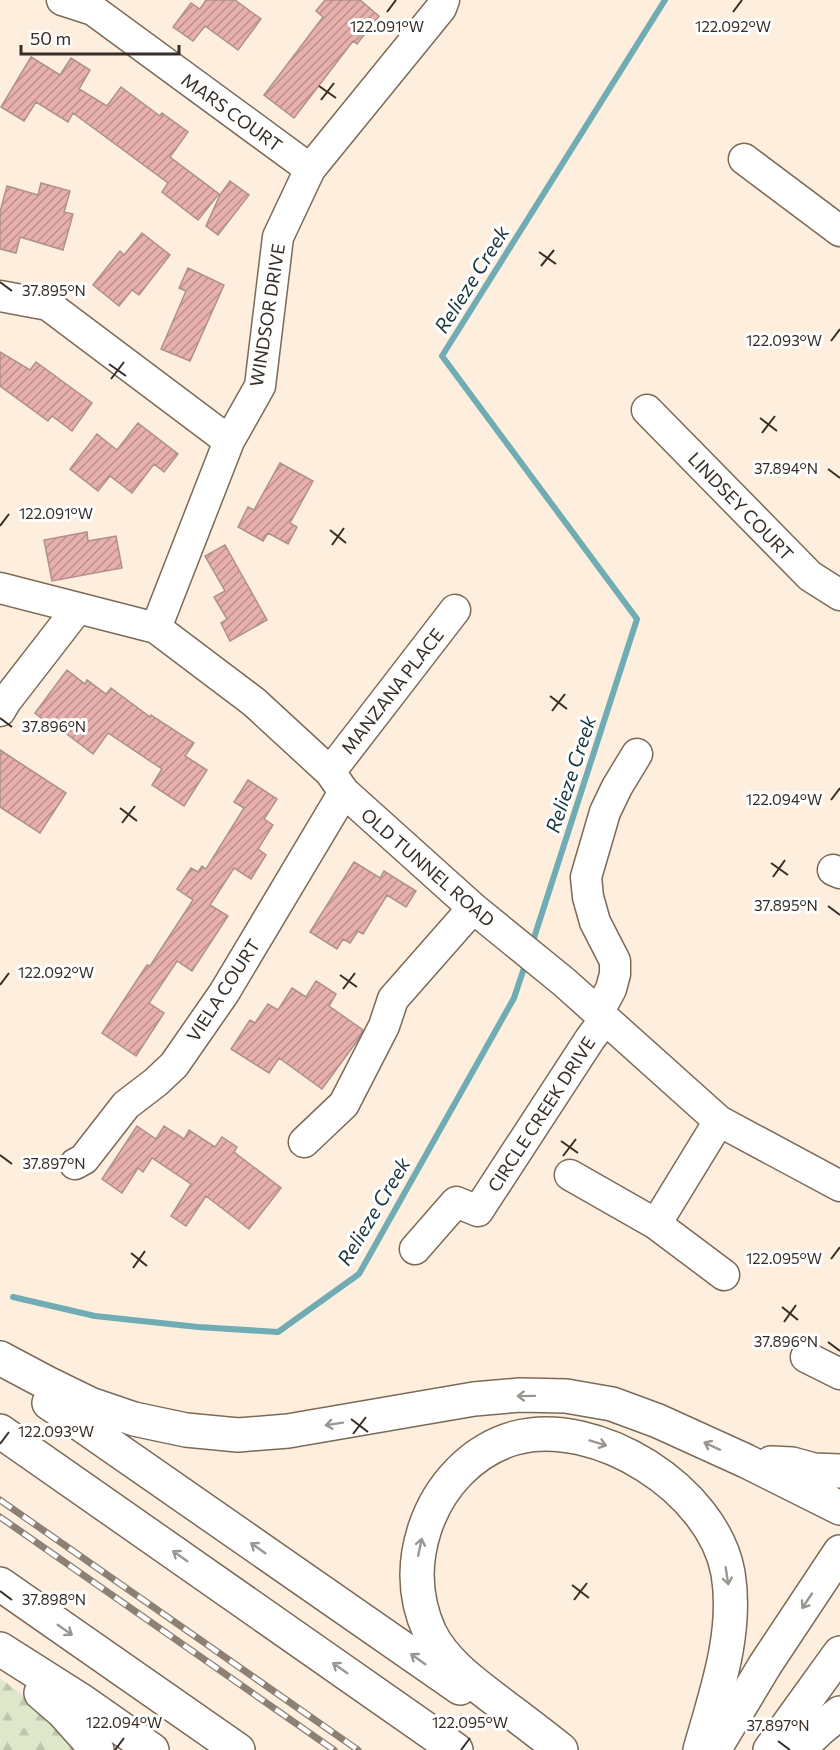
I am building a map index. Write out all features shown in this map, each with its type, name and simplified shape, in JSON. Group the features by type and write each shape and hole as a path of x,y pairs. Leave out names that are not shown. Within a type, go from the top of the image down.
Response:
{"main road":[{"path":"0,1358 90,1404 134,1419 186,1430 238,1435 288,1431 474,1400 520,1395 566,1396 612,1404 658,1421 746,1461 840,1508"},
{"path":"0,1370 86,1427 467,1694 554,1750"},
{"path":"0,1431 456,1750"},
{"path":"561,1750 474,1683 450,1660 431,1635 420,1605 416,1576 418,1548 429,1517 442,1491 462,1468 487,1450 515,1438 542,1435 573,1436 606,1445 640,1462 672,1483 698,1510 716,1539 728,1571 731,1605 721,1677 700,1750"},
{"path":"746,1461 792,1464 814,1470 840,1471"},
{"path":"714,1750 793,1622 840,1552"},
{"path":"0,1584 238,1750"},
{"path":"0,1649 82,1701 152,1750"},
{"path":"770,1750 840,1653"},
{"path":"0,1660 63,1712 97,1750"},
{"path":"815,1687 840,1665"},
{"path":"798,1750 840,1713"}],"street":[{"name":"MARS COURT","path":"62,0 93,10 310,169"},
{"name":"WINDSOR DRIVE","path":"156,628 229,441 260,386 278,237 310,169 441,8 444,0"},
{"path":"744,159 840,231"},
{"path":"0,296 48,304 229,441"},
{"name":"LINDSEY COURT","path":"647,410 810,576 840,595"},
{"name":"OLD TUNNEL ROAD","path":"0,588 156,628 254,702 473,908 602,1016 719,1121 840,1185"},
{"path":"0,711 78,608"},
{"name":"MANZANA PLACE","path":"337,782 455,610"},
{"name":"CIRCLE CREEK DRIVE","path":"415,1249 456,1202 478,1211 590,1039 602,1016 615,974 615,961 595,922 588,897 586,877 605,812 636,754"},
{"name":"VIELA COURT","path":"75,1164 84,1159 126,1105 174,1065 224,993 337,782"},
{"path":"304,1142 344,1104 384,1026 393,999 473,908"},
{"path":"656,1224 719,1121"},
{"path":"570,1175 656,1224 724,1275"},
{"path":"806,1357 840,1374"}],"green space":[{"path":"0,1678 33,1703 81,1750 0,1750"}],"building":[{"path":"206,0 235,0 261,19 238,50 205,26 193,41 173,27 191,3 200,9"},
{"path":"325,0 360,0 379,16 357,44 353,41 294,118 264,95 323,17 316,11"},
{"path":"31,57 60,75 71,58 90,70 79,89 107,106 121,87 160,116 162,113 188,132 170,157 219,194 198,220 162,192 168,183 73,113 68,122 36,102 24,121 1,107"},
{"path":"230,181 249,195 218,235 206,226 220,195"},
{"path":"41,183 70,191 64,212 73,214 63,250 20,237 16,253 0,249 0,212 7,186 38,195"},
{"path":"142,233 170,255 139,295 132,290 119,306 93,285 120,251 124,255"},
{"path":"188,268 224,285 190,361 161,349 186,291 179,288"},
{"path":"0,352 30,370 36,362 92,403 72,431 52,416 48,421 0,386"},
{"path":"138,423 178,454 164,472 154,464 132,493 110,476 98,491 70,469 97,434 117,450"},
{"path":"280,463 313,481 290,523 297,527 288,544 268,533 263,541 238,527 248,507 254,510"},
{"path":"87,532 88,541 116,536 122,568 52,581 44,540"},
{"path":"225,545 267,620 230,641 221,623 227,619 214,597 225,591 205,556"},
{"path":"67,670 85,684 87,680 106,694 111,688 150,717 151,715 194,743 185,756 207,770 184,806 152,785 162,769 108,733 93,754 35,713"},
{"path":"0,750 66,793 40,833 0,807"},
{"path":"248,780 277,799 264,819 273,825 258,849 266,855 251,879 234,868 210,905 228,916 192,971 177,961 149,1003 164,1013 136,1056 102,1033 193,900 177,889 191,868 198,872 202,866 206,869 244,808 234,802"},
{"path":"354,862 380,878 384,871 416,891 406,907 387,895 363,934 358,931 350,943 343,939 337,949 310,932"},
{"path":"316,981 336,994 329,1006 363,1030 322,1089 279,1058 269,1073 231,1049 250,1020 255,1023 268,1004 278,1010 292,988 306,997"},
{"path":"137,1126 156,1139 164,1126 184,1139 189,1130 215,1147 222,1137 237,1147 234,1152 281,1188 249,1229 206,1196 186,1226 171,1216 191,1184 152,1158 143,1172 138,1168 122,1193 102,1179"}],"waterway":[{"name":"Relieze Creek","path":"532,944 637,619 442,356 665,0"},
{"name":"Relieze Creek","path":"13,1297 95,1316 198,1327 278,1332 359,1274 514,998 526,962"}],"railway":[{"path":"0,1500 358,1750"},
{"path":"0,1517 334,1750"}]}
